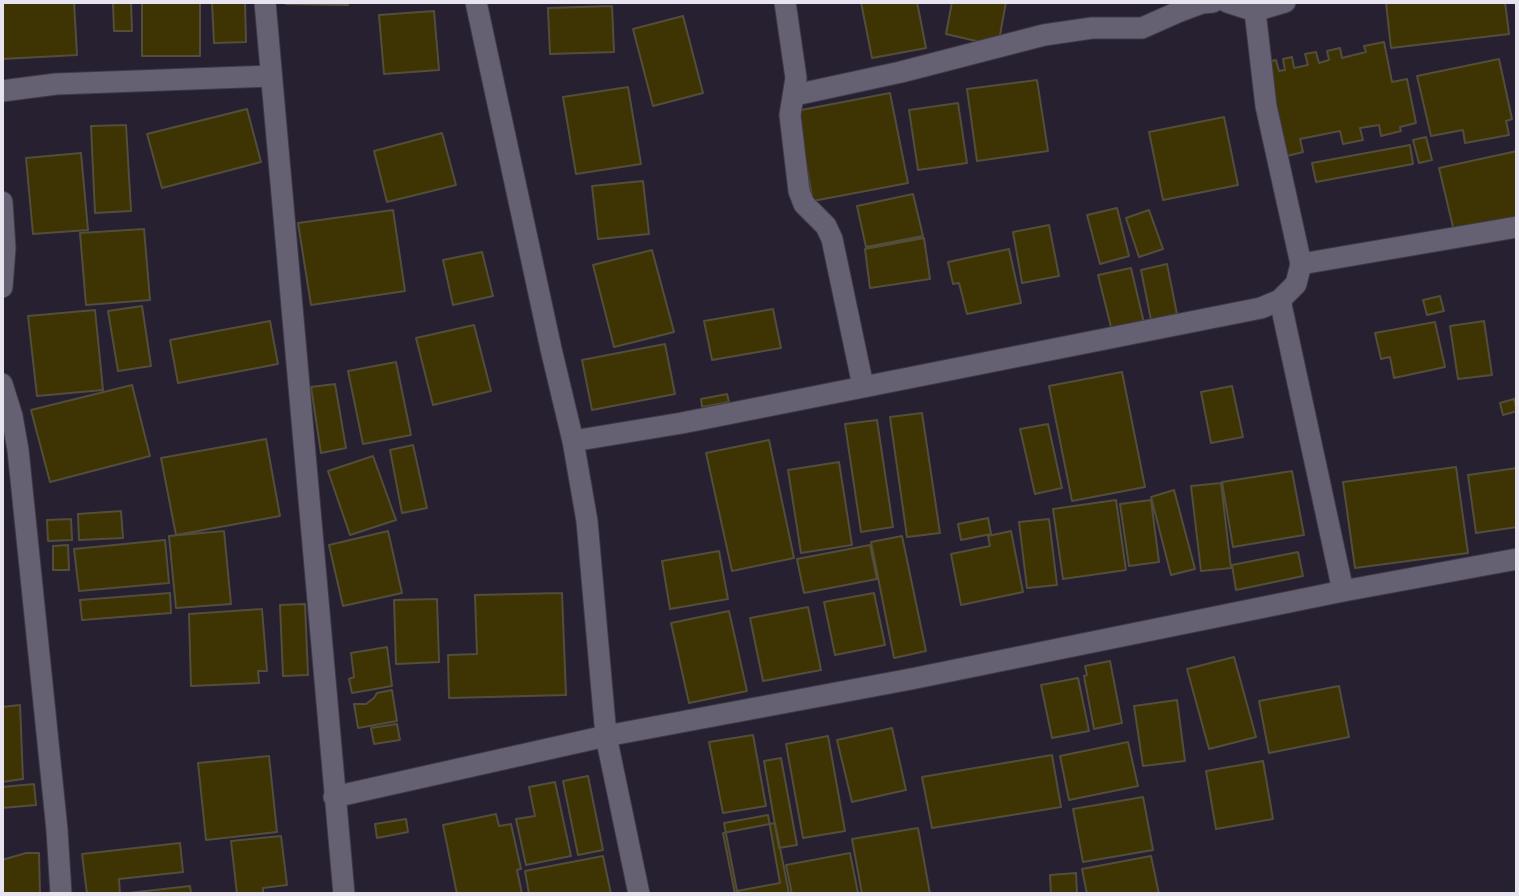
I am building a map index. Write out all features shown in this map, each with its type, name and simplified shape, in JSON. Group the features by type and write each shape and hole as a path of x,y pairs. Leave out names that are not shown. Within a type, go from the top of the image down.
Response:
{"street":[{"path":"265,2 344,894"},
{"path":"476,2 573,441 587,521 606,736 639,894"},
{"path":"785,2 796,78 790,115 799,191 804,204 826,226 832,239 863,386"},
{"path":"795,94 901,72 1044,35 1091,28 1142,29 1190,7 1213,2"},
{"path":"1227,2 1255,11 1285,2"},
{"path":"573,441 682,423 1247,311 1280,300 1296,284 1301,264 1266,106 1255,11"},
{"path":"2,91 56,84 271,76"},
{"path":"2,202 5,248 2,287"},
{"path":"1301,264 1517,227"},
{"path":"1280,300 1342,591"},
{"path":"2,384 12,416 18,450 57,830 61,894"},
{"path":"334,797 606,736 911,679 1342,591 1517,559"}],"building":[{"path":"2,2 74,2 77,55 2,59"},
{"path":"131,2 132,31 114,31 113,3"},
{"path":"142,2 200,2 200,56 142,56"},
{"path":"212,2 245,2 246,42 214,43"},
{"path":"348,2 348,5 286,4"},
{"path":"861,2 917,2 926,48 872,58"},
{"path":"952,2 1006,2 998,46 946,34"},
{"path":"1505,2 1509,34 1391,48 1386,3"},
{"path":"612,6 614,52 550,54 548,8"},
{"path":"434,11 439,70 384,74 379,15"},
{"path":"683,16 703,93 653,106 633,29"},
{"path":"1384,42 1392,82 1407,79 1416,123 1400,127 1401,131 1381,136 1379,125 1360,128 1363,140 1343,144 1340,131 1300,139 1303,152 1287,156 1266,62 1276,60 1279,71 1285,70 1283,59 1292,57 1294,68 1308,65 1305,54 1316,52 1319,63 1329,60 1327,51 1340,48 1342,58 1366,52 1364,46"},
{"path":"1499,59 1512,119 1506,121 1509,135 1465,143 1463,130 1431,136 1417,76"},
{"path":"1037,80 1048,151 977,161 967,89"},
{"path":"628,87 641,164 576,174 563,97"},
{"path":"890,93 908,183 813,201 796,111"},
{"path":"958,103 967,163 918,170 909,110"},
{"path":"247,109 261,162 162,188 147,134"},
{"path":"1224,117 1238,185 1163,200 1149,132"},
{"path":"126,125 131,211 95,213 91,126"},
{"path":"442,133 456,185 387,202 374,151"},
{"path":"1426,137 1432,160 1419,163 1413,140"},
{"path":"1410,145 1413,164 1316,182 1312,163"},
{"path":"1517,151 1517,224 1454,231 1439,168"},
{"path":"81,153 88,230 33,234 26,158"},
{"path":"643,181 649,234 598,239 592,186"},
{"path":"913,194 923,236 866,247 857,206"},
{"path":"1117,208 1129,256 1100,264 1087,215"},
{"path":"393,210 405,291 311,305 298,223"},
{"path":"1149,210 1163,249 1139,257 1126,218"},
{"path":"1049,225 1059,276 1022,283 1013,232"},
{"path":"144,229 150,300 86,305 80,233"},
{"path":"924,238 930,279 870,288 865,249"},
{"path":"1009,249 1021,303 967,314 959,283 953,284 948,262"},
{"path":"652,250 674,332 614,347 593,265"},
{"path":"482,252 493,296 453,305 443,260"},
{"path":"1167,264 1177,314 1151,320 1141,270"},
{"path":"1131,268 1144,323 1112,331 1098,275"},
{"path":"1440,296 1444,311 1427,315 1423,300"},
{"path":"142,306 151,366 118,371 108,311"},
{"path":"773,309 781,348 712,360 704,321"},
{"path":"95,310 103,390 37,396 28,316"},
{"path":"270,321 278,364 178,383 170,340"},
{"path":"1484,321 1492,375 1458,379 1450,326"},
{"path":"1435,322 1445,367 1394,378 1390,357 1381,359 1375,333"},
{"path":"474,325 491,391 433,405 416,338"},
{"path":"665,344 675,394 592,410 582,360"},
{"path":"396,362 411,435 363,444 348,371"},
{"path":"1122,372 1145,487 1072,501 1049,386"},
{"path":"335,384 346,448 321,453 311,387"},
{"path":"132,385 150,456 50,482 31,410"},
{"path":"1232,386 1243,437 1211,443 1201,392"},
{"path":"727,394 729,402 702,407 701,399"},
{"path":"1514,399 1517,411 1503,415 1500,403"},
{"path":"922,413 940,533 907,537 890,417"},
{"path":"877,420 893,527 861,532 845,424"},
{"path":"1048,424 1062,488 1035,494 1020,429"},
{"path":"266,439 280,516 176,535 161,458"},
{"path":"769,440 794,558 732,571 706,453"},
{"path":"413,445 427,508 402,513 390,450"},
{"path":"373,456 396,520 350,535 328,471"},
{"path":"839,462 852,545 801,553 788,470"},
{"path":"1456,467 1468,553 1355,568 1343,482"},
{"path":"1517,468 1517,527 1476,533 1468,475"},
{"path":"1292,471 1304,535 1233,547 1222,482"},
{"path":"1221,483 1231,568 1201,571 1191,486"},
{"path":"1174,490 1195,569 1171,575 1151,497"},
{"path":"1116,500 1126,570 1063,579 1053,509"},
{"path":"1151,500 1159,562 1129,566 1120,504"},
{"path":"121,511 123,538 79,540 78,514"},
{"path":"988,518 991,534 961,540 958,524"},
{"path":"71,519 72,540 48,541 47,520"},
{"path":"1049,519 1057,585 1027,588 1019,522"},
{"path":"224,531 231,604 176,608 169,536"},
{"path":"388,531 402,593 343,606 329,545"},
{"path":"1011,531 1023,592 961,605 951,554 990,546 988,536"},
{"path":"902,536 926,651 894,658 871,542"},
{"path":"165,540 169,583 79,591 74,549"},
{"path":"68,545 69,570 53,570 53,546"},
{"path":"870,545 877,579 804,593 797,559"},
{"path":"719,551 728,599 670,609 662,561"},
{"path":"1298,552 1303,576 1236,590 1232,565"},
{"path":"170,593 171,613 82,620 80,600"},
{"path":"562,593 566,695 449,698 448,655 477,654 475,595"},
{"path":"874,593 885,645 835,655 824,602"},
{"path":"437,599 439,662 396,664 394,600"},
{"path":"305,604 308,675 283,676 280,605"},
{"path":"808,607 821,670 763,681 750,618"},
{"path":"262,609 267,671 258,671 259,683 191,686 189,614"},
{"path":"729,611 747,691 689,703 671,623"},
{"path":"387,647 392,686 352,693 349,679 354,677 351,653"},
{"path":"1234,657 1256,737 1209,749 1187,669"},
{"path":"1110,661 1122,723 1094,729 1084,676 1087,675 1085,666"},
{"path":"1078,678 1089,731 1052,738 1041,685"},
{"path":"1339,686 1349,737 1269,753 1259,701"},
{"path":"392,690 397,721 358,728 354,704 366,704 377,693"},
{"path":"1177,700 1185,761 1143,766 1134,706"},
{"path":"20,705 23,779 2,782 2,707"},
{"path":"397,724 400,740 374,744 371,728"},
{"path":"892,728 906,790 852,802 837,740"},
{"path":"753,735 766,806 723,813 709,742"},
{"path":"828,736 845,831 803,838 786,744"},
{"path":"1128,742 1138,786 1069,800 1060,756"},
{"path":"1052,755 1061,807 932,828 922,777"},
{"path":"269,756 277,832 206,840 198,763"},
{"path":"781,758 797,845 779,848 764,761"},
{"path":"1263,761 1273,819 1216,829 1206,771"},
{"path":"588,776 603,850 578,855 563,781"},
{"path":"555,782 571,856 526,865 516,819 535,816 529,787"},
{"path":"34,784 36,805 2,808 2,787"},
{"path":"1143,797 1153,850 1083,862 1073,809"},
{"path":"496,814 499,826 511,824 521,869 517,870 522,894 457,894 443,825"},
{"path":"768,815 780,883 737,891 724,823"},
{"path":"406,819 408,832 377,838 375,824"},
{"path":"775,823 789,893 735,894 723,833"},
{"path":"918,828 930,894 862,894 852,839"},
{"path":"281,836 287,885 263,888 263,893 237,894 231,841"},
{"path":"180,843 183,872 119,879 120,894 87,894 82,854"},
{"path":"26,853 39,853 40,894 2,894 2,860"},
{"path":"850,853 858,893 792,894 786,865"},
{"path":"603,856 611,894 529,894 525,871"},
{"path":"1151,856 1159,894 1087,894 1082,869"},
{"path":"1076,873 1077,894 1051,894 1050,875"},
{"path":"190,886 191,894 120,894"}]}
